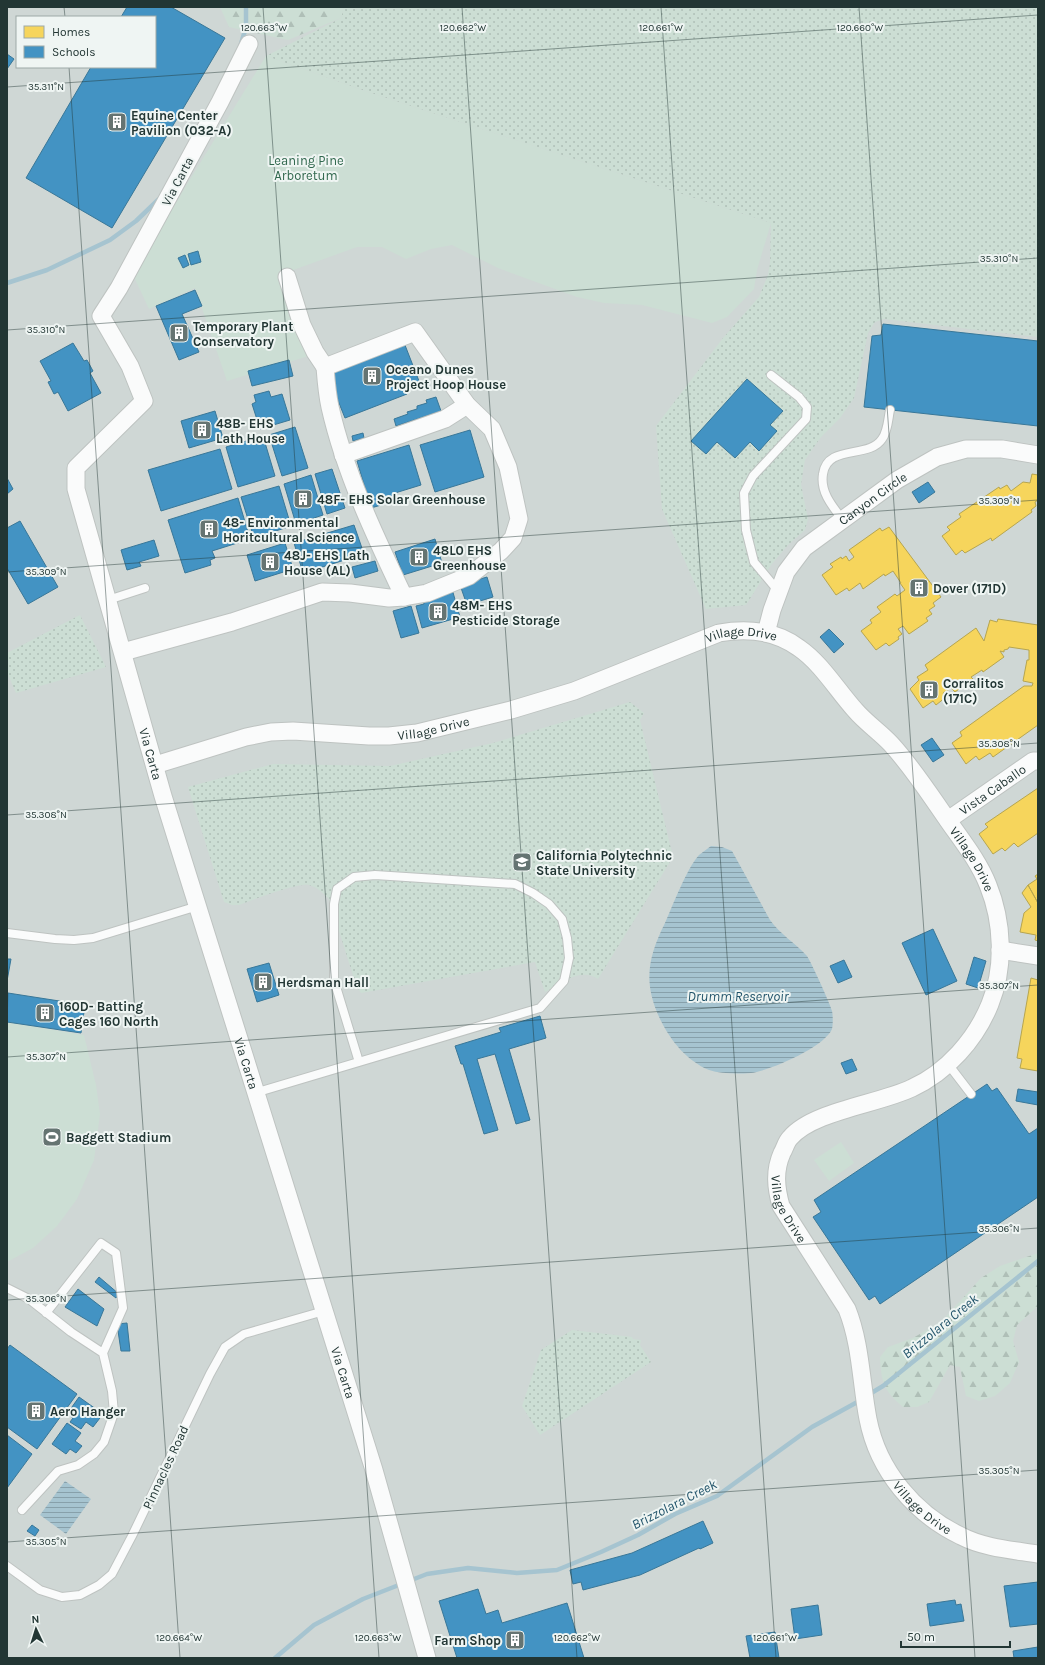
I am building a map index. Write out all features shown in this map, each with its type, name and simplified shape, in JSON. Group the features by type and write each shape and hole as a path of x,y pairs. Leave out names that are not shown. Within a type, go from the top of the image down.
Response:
{"street":[{"name":"Via Carta","path":"249,44 220,102 125,278 101,316 130,366 144,401 76,468 76,489 163,796 374,1470 427,1658"},
{"path":"287,276 302,325 315,352 325,367 329,405 343,456 371,528 404,597"},
{"path":"123,652 225,624 322,592 350,593 389,598 427,593 469,576 501,551 513,538 518,519 508,467 492,429 467,405 415,332 325,367"},
{"path":"343,456 445,419 467,405"},
{"name":"Canyon Circle","path":"766,633 786,572 804,548 897,480 937,457 966,449 1002,449 1038,455"},
{"name":"Village Drive","path":"155,765 246,737 271,732 293,731 376,736 417,733 511,710 574,691 719,633 735,630 766,633 790,642 800,648 814,661 859,714 890,743 912,769 974,858 988,884 994,904 999,927 1000,966 990,1003 980,1025 969,1041 948,1064 913,1088 822,1117 802,1127 789,1139 779,1160 776,1183 777,1191 781,1206 847,1309 854,1328 868,1420 873,1440 882,1461 892,1477 908,1497 929,1518 962,1537 994,1546 1038,1554"},
{"name":"Vista Caballo","path":"948,820 1033,762 1038,761"},
{"path":"1000,950 1038,956"}],"lane":[{"path":"771,375 799,397 807,406 806,419 753,476 744,493 746,530 754,562 779,592"},
{"path":"843,520 832,506 824,490 822,482 823,471 828,462 837,456 871,448 882,440 886,432 890,410"},
{"path":"108,600 145,588"},
{"path":"255,1092 359,1062 540,1008 564,981 567,970 568,938 562,919 549,904 533,893 515,884 375,875 354,877 337,889 334,904 334,980 359,1062"},
{"path":"7,933 55,939 74,940 93,938 198,906"},
{"path":"948,1064 971,1094"},
{"path":"22,1510 58,1471 78,1465 94,1454 104,1442 114,1413 112,1391 103,1353 123,1308 116,1253 101,1243 46,1312"},
{"path":"7,1288 29,1299 71,1332 103,1353"},
{"name":"Pinnacles Road","path":"7,1566 40,1590 62,1597 80,1595 99,1586 112,1574 132,1536 210,1374 225,1347 244,1334 324,1311"}],"shaded area":[{"name":"California Polytechnic State University","path":"7,7 1038,7 1038,1658 7,1658"}],"green space":[{"path":"220,7 344,7 341,18 288,40 229,27"},
{"path":"344,7 1038,7 1038,337 884,319 875,322 868,333 854,398 840,418 821,437 805,460 801,484 808,519 805,530 788,545 771,565 746,605 706,609 662,509 656,426 723,338 759,297 768,275 770,263 771,223 368,92 266,56 341,18"},
{"name":"Leaning Pine Arboretum","path":"266,56 368,92 771,223 757,270 754,289 727,317 712,323 642,305 604,303 577,297 498,268 452,245 431,249 406,259 382,247 357,247 285,273 312,355 227,381 195,288 149,309 133,275"},
{"path":"80,615 106,667 16,693 7,672 7,653"},
{"path":"630,702 644,713 640,720 673,857 598,979 591,976 578,975 545,992 535,962 361,993 356,985 329,899 322,892 312,886 303,885 285,889 239,905 232,905 224,902 188,787 273,764 390,766 493,743"},
{"name":"Baggett Stadium","path":"7,1022 84,1035 96,1085 100,1114 94,1160 77,1199 57,1226 33,1248 7,1262"},
{"path":"841,1142 854,1163 829,1181 814,1160"},
{"path":"1038,1253 1038,1306 1017,1325 1013,1341 1019,1362 1010,1383 995,1396 979,1401 966,1396 960,1367 950,1365 929,1402 917,1407 903,1407 888,1391 881,1373 880,1357 888,1347 913,1338 942,1321 981,1278 1000,1266"},
{"path":"572,1330 632,1337 633,1339 641,1340 640,1345 651,1362 540,1435 522,1406 541,1350"}],"water":[{"name":"Drumm Reservoir","path":"711,846 722,847 732,851 770,920 778,930 807,956 831,1007 833,1023 832,1029 819,1043 783,1063 751,1073 741,1074 709,1070 687,1056 680,1050 661,1021 655,1008 652,995 650,972 654,948 680,887 694,861"},
{"path":"65,1481 91,1499 66,1534 40,1515"}],"building: Homes":[{"path":"1032,474 1038,475 1038,500 1035,502 1036,506 1031,510 1032,512 992,541 991,538 965,553 962,550 956,555 942,536 950,530 947,527 961,517 959,514 999,487 1000,489 1007,485 1011,491 1023,482 1030,483"},
{"name":"Dover (171D)","path":"889,527 941,597 933,603 935,606 929,610 932,614 926,618 928,621 909,634 903,626 898,629 902,634 898,637 899,639 889,646 886,643 876,650 861,631 872,623 870,620 881,612 877,607 895,594 897,596 905,590 893,571 885,576 884,574 863,589 860,583 849,591 847,588 836,595 822,575 833,567 830,564 841,557 842,559 846,556 849,561 854,557 849,550 880,528 882,531"},
{"name":"Corralitos (171C)","path":"998,619 1038,625 1038,725 993,757 990,753 979,760 976,756 966,764 952,743 962,736 960,732 1024,686 1032,686 1033,683 1023,681 1027,660 1029,660 1029,650 1009,647 1008,649 1004,650 1004,652 1000,651 1004,657 983,672 982,670 971,677 973,679 955,692 951,688 943,693 946,697 936,705 933,701 923,708 910,689 919,680 917,677 928,670 925,665 976,628 984,641 990,620 997,622"},
{"path":"1038,788 1038,833 1018,847 1014,843 1005,851 1002,848 993,854 979,834 988,827 985,824"},
{"path":"1038,874 1038,903 1028,885 1037,879 1035,876"},
{"path":"1028,885 1038,903 1038,941 1035,940 1036,935 1020,932 1024,913 1031,907 1022,893"},
{"path":"1031,978 1038,980 1038,1071 1020,1068 1022,1059 1017,1058"}],"building: Schools":[{"name":"Equine Center Pavilion (032-A)","path":"127,7 171,7 225,38 112,228 26,178 90,68 156,68 156,16 122,16"},
{"path":"7,54 14,59 7,69"},
{"path":"198,251 201,262 191,265 188,254"},
{"path":"185,255 189,265 183,268 178,258"},
{"name":"Temporary Plant Conservatory","path":"195,290 202,306 182,314 199,352 179,360 156,306"},
{"path":"883,324 1038,341 1038,426 864,407 872,336 881,335"},
{"name":"Oceano Dunes Project Hoop House","path":"403,340 419,381 404,387 407,394 345,418 326,371"},
{"path":"73,343 84,361 87,360 93,371 90,373 101,393 68,411 58,392 54,394 48,382 51,381 40,361"},
{"path":"289,360 293,376 252,386 248,371"},
{"path":"747,379 783,411 770,425 777,431 759,451 750,442 735,458 717,442 706,454 691,441"},
{"path":"269,391 271,397 282,394 290,420 260,429 252,404 256,402 254,395"},
{"path":"436,397 441,411 396,426 394,419 408,414 407,412 417,409 417,406 427,403 426,400"},
{"name":"48B- EHS Lath House","path":"215,411 223,438 189,448 181,421"},
{"path":"295,427 308,468 282,476 269,435"},
{"path":"470,430 484,477 435,492 420,445"},
{"path":"363,433 364,438 353,441 352,436"},
{"name":"48- Environmental Horitcultural Science","path":"263,436 275,476 238,487 226,447"},
{"path":"409,445 421,485 395,493 398,500 371,508 357,461"},
{"name":"48- Environmental Horitcultural Science","path":"220,449 232,489 161,511 148,470"},
{"path":"332,469 345,508 327,514 315,474"},
{"name":"48F- EHS Solar Greenhouse","path":"311,475 323,515 296,524 284,484"},
{"path":"7,478 13,489 7,494"},
{"path":"928,482 935,492 919,503 912,492"},
{"name":"48- Environmental Horitcultural Science","path":"279,486 291,526 254,538 241,497"},
{"name":"48- Environmental Horitcultural Science","path":"238,498 250,539 212,551 215,558 210,560 211,565 185,573 168,520"},
{"path":"20,521 58,587 28,604 7,568 7,528"},
{"path":"354,525 364,554 303,573 294,543"},
{"name":"48L0 EHS Greenhouse","path":"435,539 442,563 403,575 395,552"},
{"path":"154,540 159,556 139,562 141,566 127,570 121,550"},
{"name":"48J- EHS Lath House (AL)","path":"285,543 293,569 255,581 247,555"},
{"path":"375,561 378,571 355,578 352,567"},
{"path":"487,577 493,597 467,605 460,585"},
{"name":"48M- EHS Pesticide Storage","path":"452,589 460,617 422,628 416,606 424,604 423,598"},
{"path":"411,606 419,633 401,638 393,611"},
{"path":"829,629 844,644 834,653 820,637"},
{"path":"932,738 944,755 933,762 921,745"},
{"path":"933,929 957,981 926,995 902,943"},
{"path":"974,957 986,961 978,988 966,984"},
{"path":"7,959 11,959 7,981"},
{"path":"844,960 852,977 838,983 830,966"},
{"name":"Herdsman Hall","path":"269,963 279,995 257,1002 247,969"},
{"name":"160D- Batting Cages 160 North","path":"8,993 85,1005 81,1033 7,1022"},
{"path":"540,1016 546,1038 509,1049 530,1120 516,1124 495,1054 477,1059 498,1130 484,1134 463,1064 461,1064 455,1046 501,1032 499,1028"},
{"path":"852,1059 857,1070 846,1074 841,1063"},
{"path":"987,1084 992,1091 997,1088 1029,1134 1038,1128 1038,1197 880,1304 875,1296 869,1300 813,1217 821,1212 814,1200"},
{"path":"1018,1089 1038,1092 1038,1105 1016,1101"},
{"path":"99,1277 119,1294 116,1298 95,1282"},
{"path":"78,1289 104,1309 97,1326 65,1307"},
{"path":"127,1323 130,1351 121,1351 117,1324"},
{"name":"Aero Hanger","path":"10,1345 77,1394 37,1449 7,1427 7,1349"},
{"path":"79,1397 103,1414 93,1427 86,1422 81,1429 70,1422 73,1418 67,1414"},
{"path":"67,1423 81,1433 75,1441 82,1446 76,1453 70,1449 66,1454 52,1444"},
{"path":"7,1435 32,1454 7,1488"},
{"path":"703,1521 713,1543 640,1575 583,1590 581,1582 573,1584 570,1570 632,1553"},
{"path":"32,1525 39,1530 35,1536 27,1531"},
{"path":"1038,1582 1038,1624 1010,1627 1004,1586"},
{"name":"Farm Shop","path":"478,1589 486,1614 498,1610 502,1623 567,1603 584,1658 457,1658 439,1601"},
{"path":"955,1600 956,1605 961,1604 964,1621 930,1626 927,1604"},
{"path":"818,1605 822,1635 795,1639 791,1609"},
{"path":"775,1632 779,1658 750,1658 746,1636"},
{"path":"1038,1647 1038,1658 1014,1658 1013,1651"}],"waterway":[{"path":"241,44 246,27 246,7"},
{"path":"7,283 47,270 110,240 136,221 159,199"},
{"name":"Brizzolara Creek","path":"868,1395 883,1386 1038,1261"},
{"name":"Brizzolara Creek","path":"275,1658 314,1625 363,1599 427,1574 468,1568 517,1573 557,1570 601,1552 638,1535 675,1514 717,1496 812,1427 861,1400"}],"place":[{"name":"Equine Center Pavilion (032-A)","path":"117,122"},
{"name":"Temporary Plant Conservatory","path":"179,333"},
{"name":"Oceano Dunes Project Hoop House","path":"372,376"},
{"name":"48B- EHS Lath House","path":"202,430"},
{"name":"48F- EHS Solar Greenhouse","path":"303,499"},
{"name":"48- Environmental Horitcultural Science","path":"209,529"},
{"name":"48L0 EHS Greenhouse","path":"419,557"},
{"name":"48J- EHS Lath House (AL)","path":"270,562"},
{"name":"Dover (171D)","path":"919,588"},
{"name":"48M- EHS Pesticide Storage","path":"438,612"},
{"name":"Corralitos (171C)","path":"929,690"},
{"name":"California Polytechnic State University","path":"522,862"},
{"name":"Herdsman Hall","path":"263,982"},
{"name":"160D- Batting Cages 160 North","path":"45,1013"},
{"name":"Baggett Stadium","path":"52,1137"},
{"name":"Aero Hanger","path":"36,1411"},
{"name":"Farm Shop","path":"515,1640"}]}
